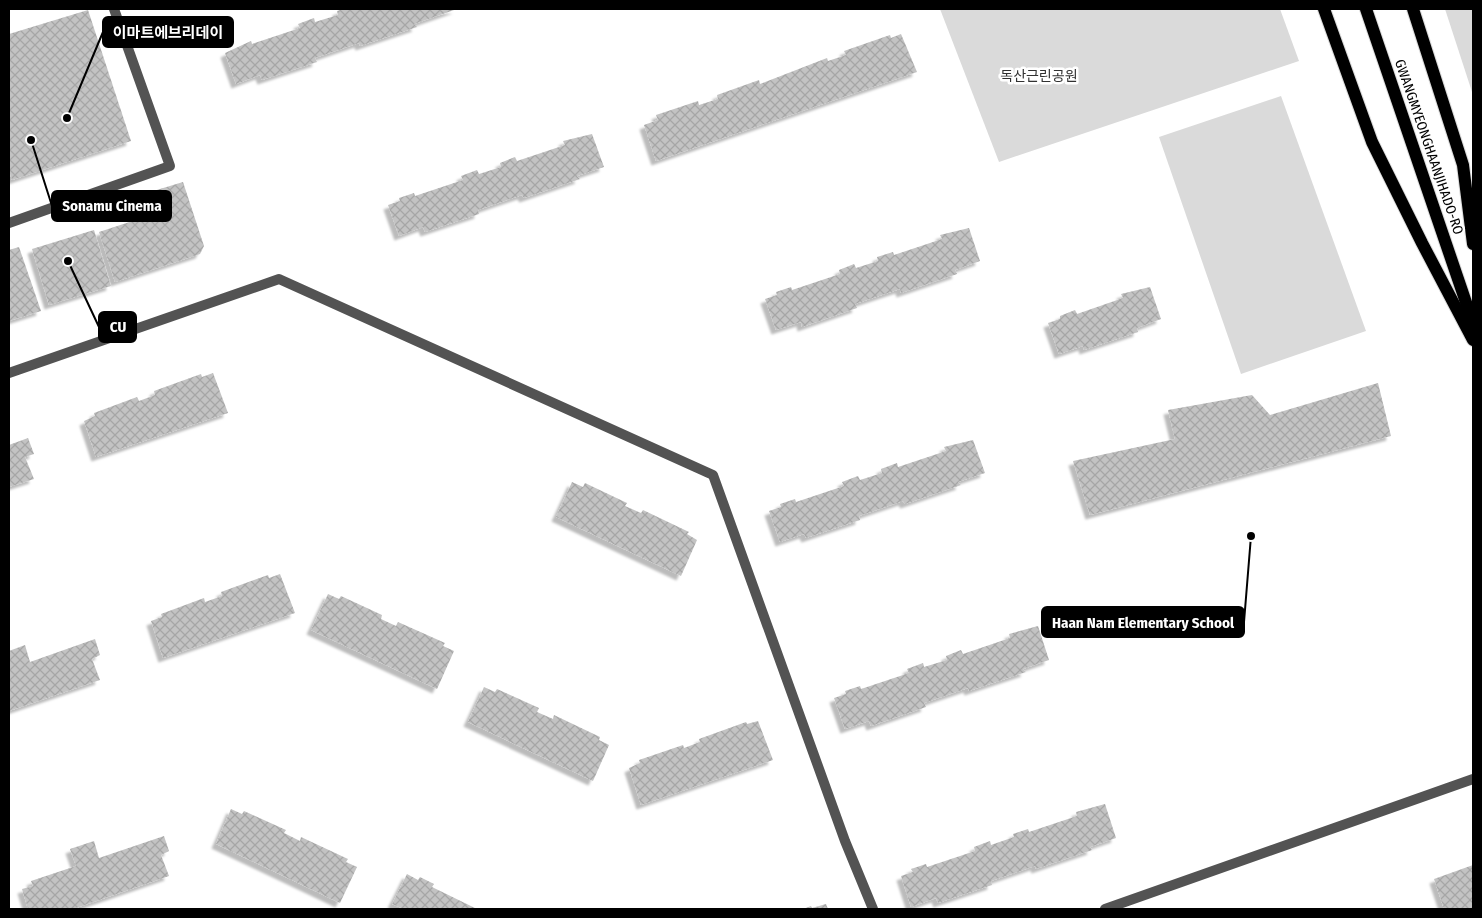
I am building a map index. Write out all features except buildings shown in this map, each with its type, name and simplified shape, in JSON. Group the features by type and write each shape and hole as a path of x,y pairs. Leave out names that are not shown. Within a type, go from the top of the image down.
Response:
{"main road":[{"path":"1324,9 1372,142 1473,340"},
{"name":"GWANGMYEONGHAANJIHADO-RO","path":"1366,9 1473,324"},
{"path":"1413,9 1463,165 1473,244"}],"street":[{"path":"9,223 170,166 114,9"},
{"path":"9,373 280,279 713,476 845,841 873,909"},
{"path":"1105,909 1473,779"}],"green space":[{"name":"독산근린공원","path":"940,9 1280,9 1299,61 999,162"},
{"path":"1445,9 1473,9 1473,95"},
{"path":"1281,96 1366,331 1241,374 1159,137"}],"place":[{"name":"이마트에브리데이","path":"67,118"},
{"name":"Sonamu Cinema","path":"31,140"},
{"name":"CU","path":"68,261"},
{"name":"Haan Nam Elementary School","path":"1251,536"}]}
